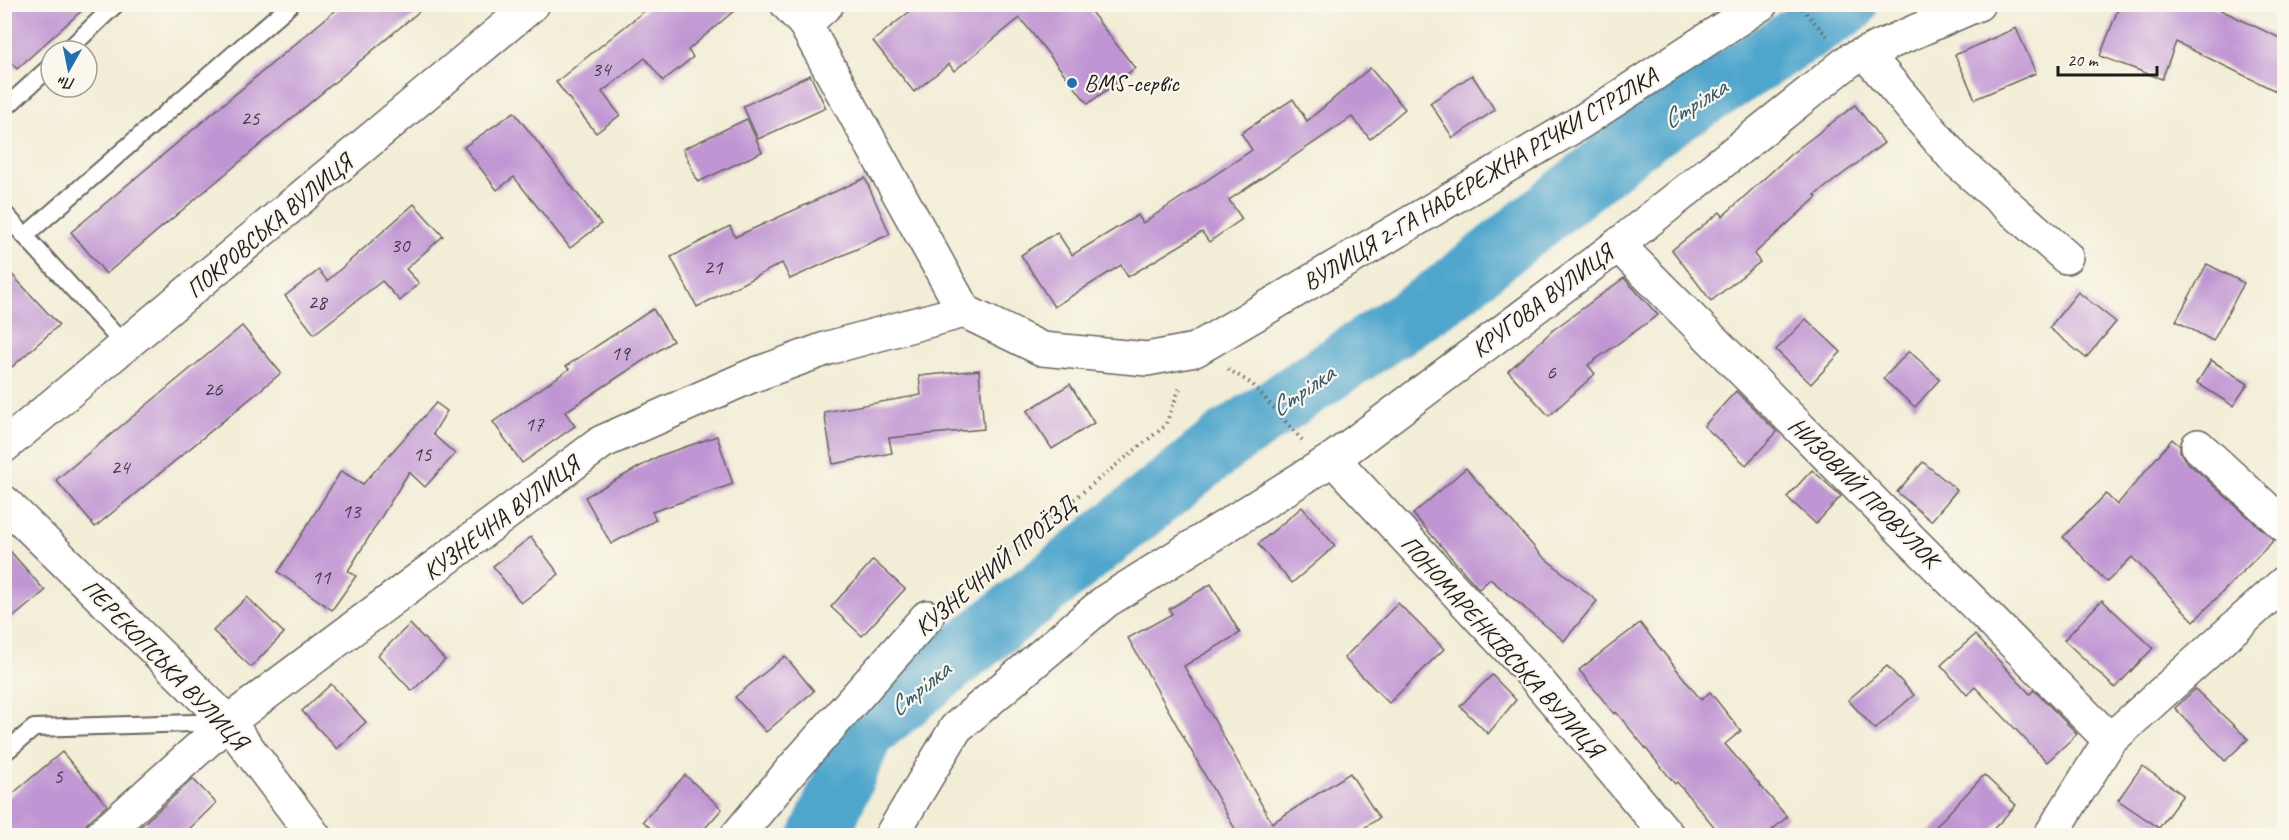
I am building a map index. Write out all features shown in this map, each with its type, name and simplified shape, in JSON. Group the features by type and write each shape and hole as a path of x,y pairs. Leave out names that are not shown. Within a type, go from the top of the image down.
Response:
{"street":[{"name":"ПОКРОВСЬКА ВУЛИЦЯ","path":"4,446 126,347 532,4"},
{"name":"ВУЛИЦЯ 2-ГА НАБЕРЕЖНА РІЧКИ СТРІЛКА","path":"964,311 1042,349 1147,359 1195,350 1581,122 1761,4"},
{"name":"КРУГОВА ВУЛИЦЯ","path":"891,836 956,728 1106,601 1333,459 1618,245 1858,57 1978,4"},
{"path":"806,11 964,311"},
{"path":"1858,57 1956,160 2066,257"},
{"name":"НИЗОВИЙ ПРОВУЛОК","path":"1618,245 2110,740"},
{"name":"КУЗНЕЧНА ВУЛИЦЯ","path":"101,836 228,722 602,442 751,376 828,348 964,311"},
{"path":"2198,446 2284,525"},
{"name":"ПОНОМАРЕНКІВСЬКА ВУЛИЦЯ","path":"1333,459 1533,675 1668,836"},
{"name":"ПЕРЕКОПСЬКА ВУЛИЦЯ","path":"4,502 228,722 314,836"},
{"path":"2050,836 2110,740 2284,583"},
{"name":"КУЗНЕЧНИЙ ПРОЇЗД","path":"736,836 927,617"}],"lane":[{"path":"80,39 116,4"},
{"path":"26,236 291,4"},
{"path":"4,109 39,77"},
{"path":"4,213 126,347"},
{"path":"4,753 34,728 228,722"}],"path":[{"path":"1798,4 1858,57"},
{"name":"КУЗНЕЧНИЙ ПРОЇЗД","path":"927,617 1165,426 1195,350"},
{"path":"1252,384 1301,439"}],"building":[{"path":"4,4 89,4 50,39 39,39 39,49 17,69 4,55"},
{"path":"343,4 428,4 106,274 71,232"},
{"path":"653,4 742,4 688,50 693,57 663,81 645,58 602,92 620,115 596,133 556,82"},
{"path":"919,4 1085,4 1135,68 1088,104 1020,18 954,71 949,64 914,92 873,41"},
{"path":"2120,4 2208,4 2284,40 2284,95 2176,42 2162,79 2100,56"},
{"path":"2016,28 2036,73 1975,99 1955,55"},
{"path":"1370,68 1405,109 1370,139 1352,117 1229,200 1242,219 1209,242 1202,232 1128,277 1121,265 1054,307 1021,255 1057,232 1072,255 1138,215 1143,223 1252,150 1241,133 1293,99 1307,121"},
{"path":"810,75 826,108 758,139 743,106"},
{"path":"1472,75 1495,110 1453,138 1430,103"},
{"path":"1855,105 1884,143 1815,195 1817,197 1754,254 1760,262 1711,301 1672,250 1720,212 1723,216 1791,154"},
{"path":"514,112 601,224 570,248 514,177 497,190 464,147"},
{"path":"747,119 762,152 698,182 683,149"},
{"path":"865,178 890,234 790,279 782,263 697,307 671,257 730,226 735,237"},
{"path":"414,204 443,236 406,269 419,283 400,301 382,281 314,334 285,296 319,270 327,281"},
{"path":"2207,264 2244,283 2213,341 2176,321"},
{"path":"4,266 59,325 4,374"},
{"path":"1624,278 1658,315 1588,365 1595,374 1549,416 1508,371 1553,330"},
{"path":"2078,292 2116,322 2086,358 2049,328"},
{"path":"653,309 673,341 565,412 575,426 522,463 493,422 569,369 566,366"},
{"path":"1806,319 1841,352 1811,384 1776,350"},
{"path":"242,326 281,373 95,527 56,480"},
{"path":"1909,351 1940,379 1915,407 1883,379"},
{"path":"2211,360 2248,384 2233,406 2197,383"},
{"path":"979,370 984,429 889,438 892,453 833,464 824,412 921,395 919,376"},
{"path":"1070,384 1094,423 1052,449 1027,411"},
{"path":"1736,391 1777,432 1746,465 1704,426"},
{"path":"436,403 447,411 433,434 455,454 425,487 409,472 348,571 356,576 332,610 278,572 341,471 363,484"},
{"path":"717,436 733,484 652,512 656,520 611,544 585,497 659,456"},
{"path":"2172,439 2180,446 2180,452 2185,460 2274,540 2194,621 2132,557 2107,582 2063,537 2106,494 2117,505"},
{"path":"1923,462 1957,490 1931,521 1897,492"},
{"path":"1466,468 1540,554 1597,601 1564,641 1490,579 1479,589 1413,514"},
{"path":"1812,470 1841,496 1816,524 1787,497"},
{"path":"1302,507 1335,546 1292,583 1258,544"},
{"path":"531,537 559,574 521,603 493,566"},
{"path":"4,544 45,591 4,625"},
{"path":"873,560 905,589 862,636 831,607"},
{"path":"1211,584 1240,633 1184,666 1272,823 1350,773 1379,818 1352,836 1239,836 1128,638 1172,614 1169,609"},
{"path":"247,597 284,633 251,667 213,631"},
{"path":"2102,600 2153,648 2115,688 2064,640"},
{"path":"1398,603 1444,649 1389,703 1344,658"},
{"path":"1640,623 1701,700 1710,692 1741,731 1725,744 1787,817 1765,836 1722,836 1677,782 1675,784 1616,712 1614,714 1579,670"},
{"path":"410,624 445,660 412,691 378,655"},
{"path":"1975,635 2030,694 2034,690 2077,734 2047,762 1975,687 1967,695 1941,665"},
{"path":"785,656 814,691 766,732 735,697"},
{"path":"1887,666 1914,695 1875,729 1848,700"},
{"path":"1492,675 1516,700 1488,734 1460,706"},
{"path":"331,684 366,722 337,749 302,711"},
{"path":"2195,689 2248,739 2225,761 2175,708"},
{"path":"62,752 107,805 88,822 83,830 83,836 4,836 4,801"},
{"path":"2142,766 2183,795 2159,828 2118,800"},
{"path":"685,775 722,809 698,836 658,836 643,821"},
{"path":"1984,775 2016,805 1987,836 1927,836"},
{"path":"193,779 216,803 182,836 130,836"}],"waterway":[{"name":"Стрілка","path":"819,836 865,731 1227,440 1446,293 1643,135 1848,4"}],"place":[{"name":"BMS-сервіс","path":"1072,83"}]}
